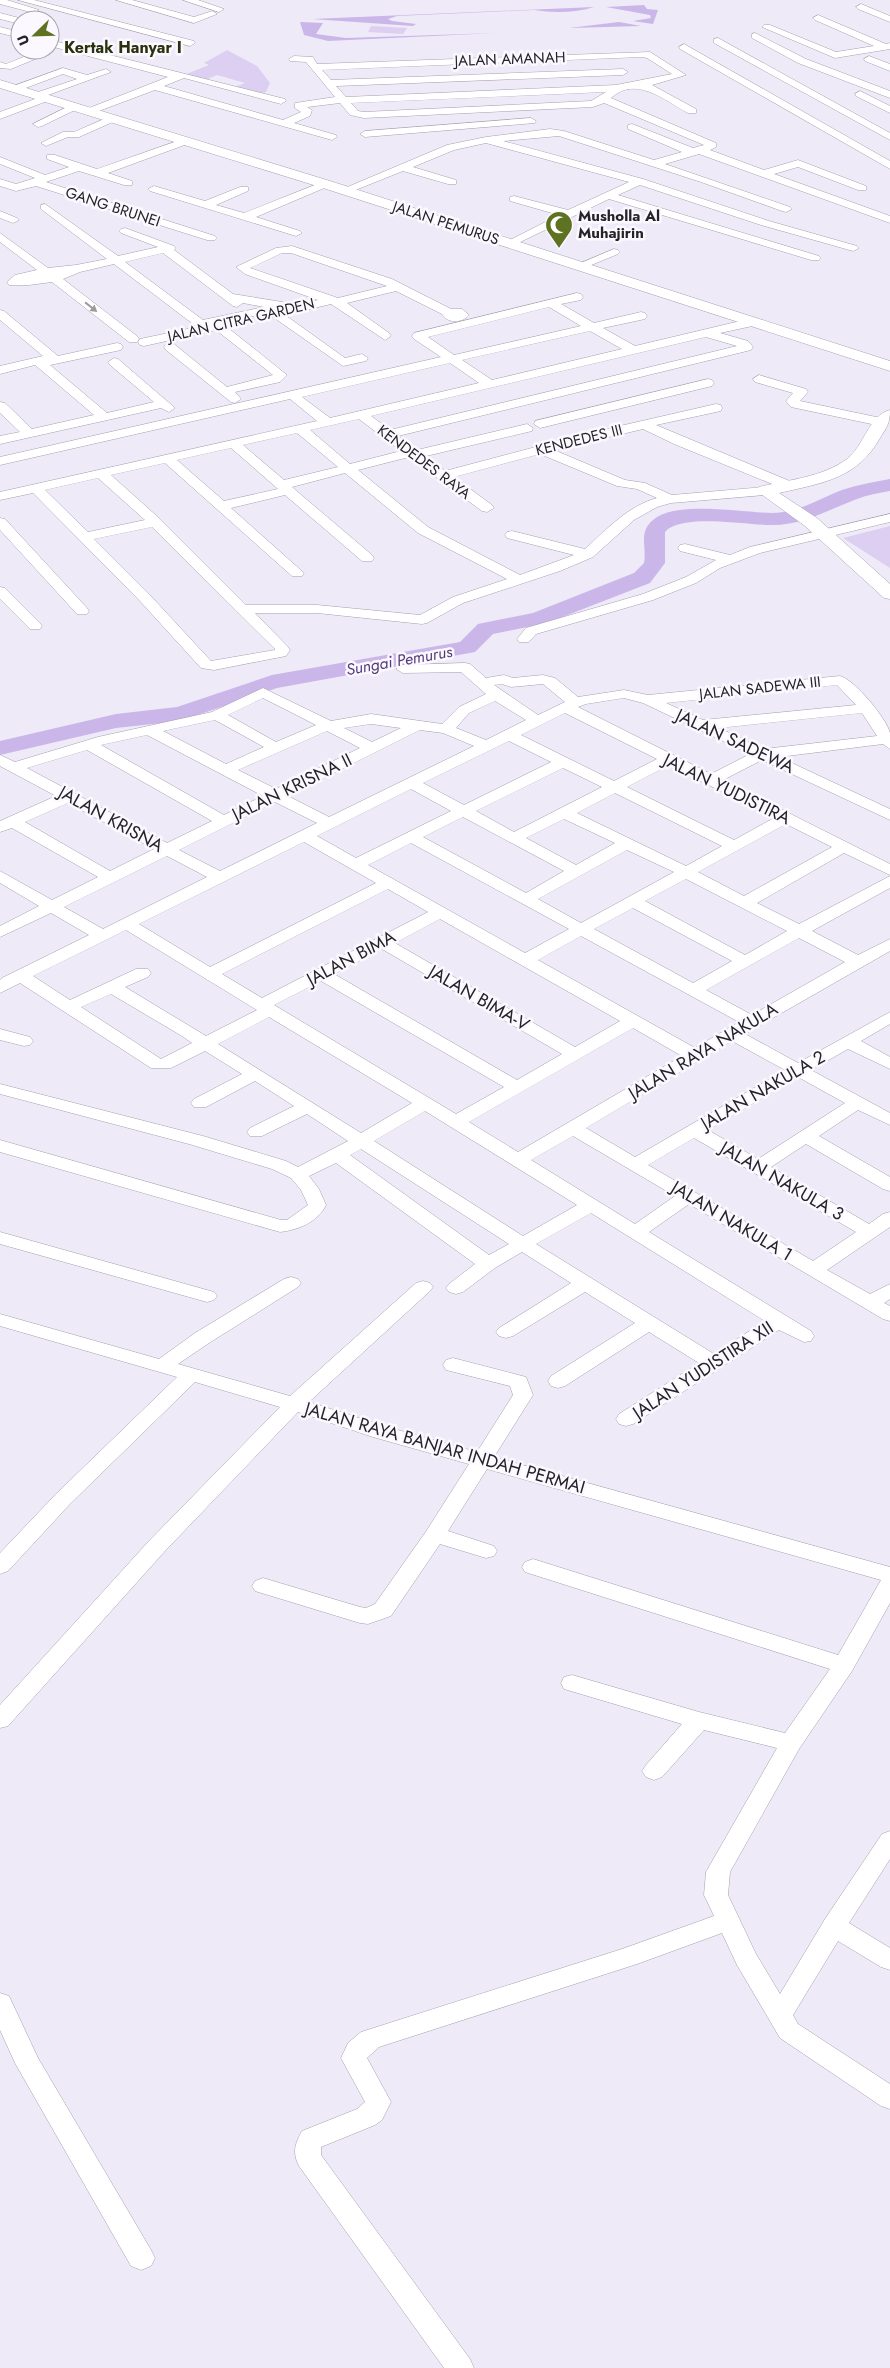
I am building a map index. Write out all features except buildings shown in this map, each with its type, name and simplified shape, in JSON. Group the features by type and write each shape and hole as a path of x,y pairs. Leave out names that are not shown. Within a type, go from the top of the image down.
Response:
{"street":[{"path":"23,0 190,43"},
{"path":"120,0 194,20 215,11"},
{"path":"188,0 215,11"},
{"path":"0,1 149,41"},
{"path":"174,3 215,11"},
{"path":"861,7 890,19"},
{"path":"818,18 888,46"},
{"path":"767,27 838,56 888,46"},
{"path":"755,36 797,59 890,95"},
{"path":"718,41 890,137"},
{"path":"60,46 175,76"},
{"path":"684,47 890,166"},
{"name":"JALAN AMANAH","path":"281,124 306,114 307,110 300,108 299,105 343,100 616,88 681,76 648,54 314,67"},
{"path":"603,55 607,64 646,83 692,111"},
{"path":"294,59 309,59 354,113 364,115 592,104 604,99 616,88"},
{"path":"869,59 890,68"},
{"path":"0,65 6,67 24,60"},
{"path":"4,86 63,71 86,78"},
{"path":"0,116 86,78 106,72"},
{"name":"JALAN AMANAH","path":"328,83 623,72"},
{"path":"88,112 175,76 183,75 281,101"},
{"path":"754,87 839,75"},
{"path":"818,78 890,110"},
{"name":"JALAN PEMURUS","path":"4,86 325,184 890,366"},
{"path":"153,86 237,108 241,112 332,137"},
{"path":"604,99 712,145 623,175"},
{"path":"38,124 73,107"},
{"path":"517,107 531,121 550,132 654,163 786,209"},
{"path":"825,129 890,117"},
{"path":"46,143 67,134 75,135 111,119"},
{"path":"365,134 531,121"},
{"path":"632,127 890,220"},
{"path":"344,191 451,147 486,140 550,132"},
{"path":"486,140 623,175 765,223 852,248"},
{"path":"97,173 186,141"},
{"path":"51,157 128,183"},
{"path":"0,160 39,180"},
{"path":"762,174 798,163 862,188"},
{"path":"0,193 79,167"},
{"path":"402,167 452,182"},
{"name":"GANG BRUNEI","path":"39,180 211,238"},
{"path":"510,244 639,181"},
{"path":"0,182 16,188"},
{"path":"231,223 325,184"},
{"path":"154,189 296,233"},
{"path":"206,205 244,189"},
{"path":"608,195 815,258"},
{"path":"514,199 569,214"},
{"path":"45,207 116,261"},
{"path":"125,231 168,246 167,250 251,314"},
{"path":"0,236 118,344"},
{"path":"0,248 138,340"},
{"path":"385,336 335,301 249,272 242,267 280,250 289,249 398,287 449,313"},
{"path":"0,285 13,282 26,283 43,276 68,274 76,269 167,250"},
{"path":"580,266 614,252"},
{"name":"JALAN CITRA GARDEN","path":"116,261 199,323 204,324 282,306 228,297"},
{"path":"335,301 398,287"},
{"path":"489,384 418,336 576,297"},
{"name":"JALAN CITRA GARDEN","path":"0,372 118,344 219,326 335,301"},
{"path":"552,304 632,350"},
{"path":"275,313 343,362 362,358"},
{"name":"JALAN CITRA GARDEN","path":"0,314 52,357 0,372"},
{"path":"0,461 641,316"},
{"path":"0,496 328,423 753,322"},
{"path":"219,326 280,375 276,379 226,391"},
{"path":"389,434 747,347 744,344 705,332"},
{"path":"170,347 240,403"},
{"path":"114,362 178,415"},
{"path":"35,365 98,418"},
{"path":"245,609 317,609 422,620 458,600 520,580 588,554 635,513 670,500 765,491 830,473 854,462 861,456 885,419 796,404 792,400 802,392 759,379"},
{"path":"504,381 533,400"},
{"path":"221,506 348,468 533,426 708,383"},
{"path":"590,385 618,405"},
{"path":"292,395 328,423"},
{"path":"0,440 163,404"},
{"path":"0,406 30,434"},
{"name":"KENDEDES III","path":"442,476 585,438 716,408"},
{"name":"KENDEDES RAYA","path":"361,415 487,508"},
{"path":"558,419 585,438"},
{"path":"644,424 676,441 738,466 751,468 787,485"},
{"path":"300,429 430,535 520,580"},
{"path":"234,444 367,558"},
{"path":"542,450 622,483 640,486 670,500"},
{"path":"168,459 297,573"},
{"path":"36,488 144,597 206,665 214,666 282,652 280,646 245,609 102,474"},
{"path":"765,491 794,509 818,528 890,594"},
{"path":"524,639 531,630 630,603 677,586 731,559 818,528 890,518"},
{"path":"0,522 82,611"},
{"path":"84,538 155,522"},
{"path":"512,535 588,554"},
{"path":"0,548 19,544"},
{"path":"685,548 731,559"},
{"path":"0,591 35,626"},
{"path":"403,670 465,667 496,695 536,720"},
{"name":"JALAN YUDISTIRA","path":"483,683 504,679 512,683 538,679 547,680 570,705 667,760 890,870"},
{"name":"JALAN SADEWA III","path":"648,700 842,680 867,708"},
{"path":"5,762 89,745 103,740 217,715 259,693 265,693 372,748"},
{"name":"JALAN SADEWA","path":"570,705 624,694 648,700 890,815"},
{"path":"446,729 464,710 496,695"},
{"path":"0,988 125,923 411,784 507,734 570,705"},
{"path":"702,725 867,708 889,741 762,754 710,781"},
{"path":"217,715 276,748"},
{"path":"225,770 326,726 377,719 446,729 485,745"},
{"name":"JALAN KRISNA II","path":"0,932 418,725"},
{"path":"151,730 330,824"},
{"path":"507,734 734,846"},
{"path":"89,745 224,821"},
{"path":"515,838 667,760"},
{"name":"JALAN KRISNA","path":"5,762 220,878"},
{"path":"356,864 413,838 563,762"},
{"path":"411,784 577,872"},
{"path":"4,825 70,796"},
{"path":"565,813 686,872 858,962"},
{"path":"527,959 786,818"},
{"path":"4,825 109,877"},
{"path":"305,836 527,959 696,1056"},
{"path":"413,838 528,898 752,1022"},
{"path":"528,898 627,843"},
{"path":"744,904 844,847"},
{"path":"0,876 101,935"},
{"path":"693,990 890,880"},
{"path":"210,974 388,883"},
{"path":"632,901 744,961"},
{"name":"JALAN BIMA","path":"70,1006 157,1064 165,1064 322,974 441,912"},
{"path":"125,923 426,1103 804,1336"},
{"name":"JALAN BIMA-V","path":"382,942 576,1054"},
{"name":"JALAN RAYA NAKULA","path":"518,1160 752,1022 858,962 885,951"},
{"path":"20,976 70,1006 142,973"},
{"path":"322,974 516,1087"},
{"path":"112,987 206,1042 648,1324 714,1363"},
{"name":"JALAN NAKULA 2","path":"636,1164 890,1016"},
{"path":"456,1122 634,1020"},
{"path":"0,1034 24,1041"},
{"path":"732,1034 890,1120"},
{"path":"847,1041 890,1064"},
{"path":"200,1103 255,1074"},
{"path":"0,1089 196,1140 279,1165 298,1174 315,1198 315,1209 292,1225 280,1226 0,1146"},
{"path":"759,1166 858,1102"},
{"path":"298,1174 337,1155 426,1103"},
{"path":"256,1132 307,1107"},
{"name":"JALAN NAKULA 1","path":"573,1128 890,1315"},
{"name":"JALAN NAKULA 3","path":"694,1130 759,1166 869,1232"},
{"path":"806,1136 890,1185"},
{"path":"337,1155 488,1264"},
{"path":"635,1233 688,1196"},
{"path":"456,1288 488,1264 591,1205"},
{"path":"814,1270 890,1218"},
{"path":"0,1238 207,1296"},
{"path":"161,1366 202,1338 291,1283"},
{"path":"506,1332 586,1283"},
{"path":"0,1720 156,1546 294,1404 423,1287"},
{"path":"870,1303 890,1290"},
{"name":"JALAN RAYA BANJAR INDAH PERMAI","path":"0,1320 294,1404 380,1432 482,1459 890,1575"},
{"name":"JALAN YUDISTIRA XII","path":"626,1419 779,1321"},
{"path":"558,1381 648,1324"},
{"path":"263,1586 360,1615 374,1615 383,1610 435,1535 523,1395 519,1382 453,1365"},
{"path":"0,1566 63,1499 190,1375"},
{"path":"435,1535 486,1551"},
{"path":"533,1566 844,1665"},
{"path":"890,1584 844,1665 791,1743 718,1872 716,1895 746,1958 790,2031 890,2098"},
{"path":"572,1683 699,1720 791,1743"},
{"path":"654,1771 699,1720"},
{"path":"780,2012 789,2002 834,1926 890,1840"},
{"path":"460,2368 308,2158 307,2148 311,2139 366,2117 373,2112 378,2102 354,2058 357,2050 370,2039 628,1957 728,1922"},
{"path":"834,1926 890,1960"},
{"path":"0,2003 28,2063 141,2258"}],"shaded area":[{"path":"644,5 647,9 658,10 653,24 633,21 651,18 650,15 606,7"},
{"path":"594,7 564,12 534,10 397,16 388,19 416,24 413,26 312,19"},
{"path":"300,22 323,23 316,34 346,38 496,33 328,41 304,35"},
{"path":"619,22 641,26 569,28"},
{"path":"371,26 407,28 403,34 368,32"},
{"path":"227,50 257,66 270,83 266,92 257,94 232,88 245,83 217,75 203,81 184,75 209,65 204,63"},
{"path":"890,526 890,568 843,538"}],"waterway":[{"name":"Sungai Pemurus","path":"0,748 116,721 180,714 272,682 467,647 486,629 539,618 642,578 655,563 655,532 659,525 667,520 695,516 782,519 810,512 851,494 890,485"}],"place":[{"name":"Musholla Al Muhajirin","path":"559,249"}],"district":[{"name":"Kertak Hanyar I","path":"123,47"}]}
